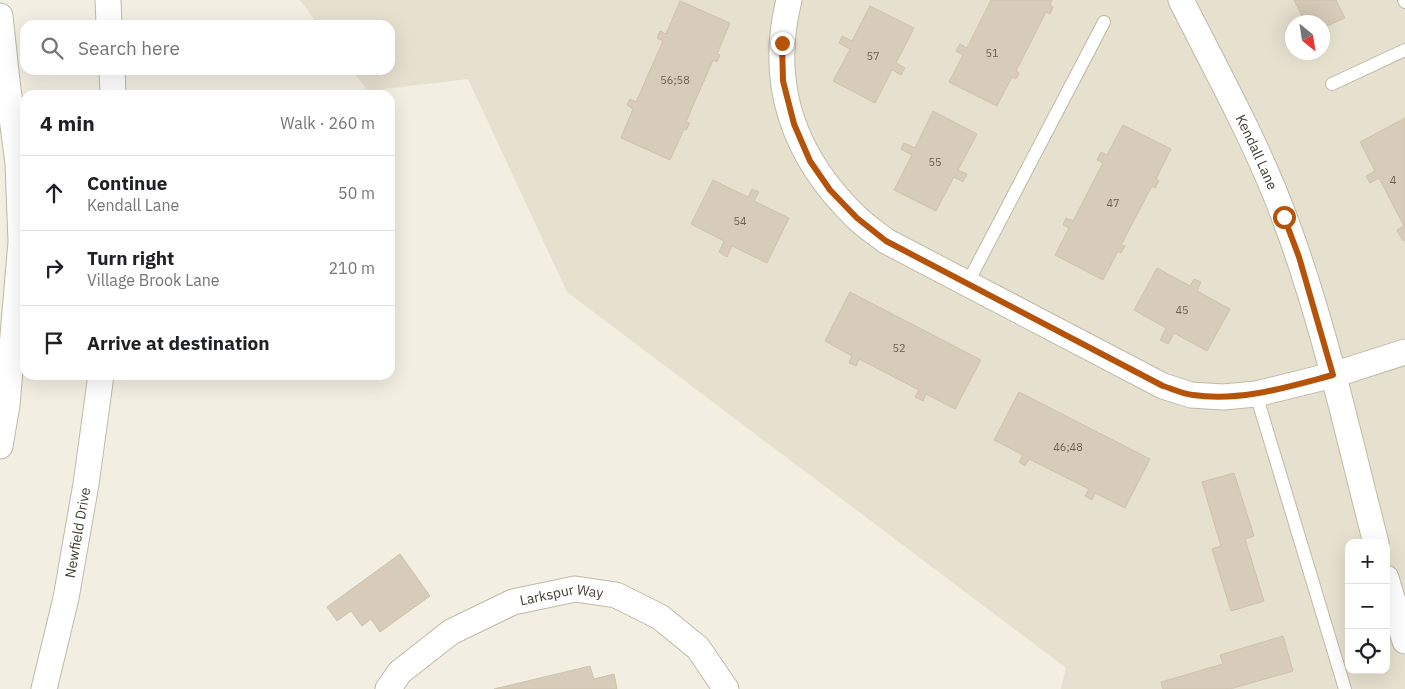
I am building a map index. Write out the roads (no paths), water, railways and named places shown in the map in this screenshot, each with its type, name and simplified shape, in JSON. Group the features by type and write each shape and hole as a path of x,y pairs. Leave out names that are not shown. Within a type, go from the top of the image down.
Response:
{"street":[{"path":"108,0 109,20"},
{"path":"790,0 782,43 783,81 794,124 810,161 830,190 857,218 886,241 1163,386 1191,395 1223,397 1256,394 1333,375 1405,352"},
{"name":"Kendall Lane","path":"1181,0 1268,175 1299,257 1333,375 1375,539"},
{"path":"0,16 18,163 20,216"},
{"path":"112,75 113,90"},
{"path":"0,446 7,406 20,254"},
{"name":"Newfield Drive","path":"44,689 66,598 86,484 100,380"},
{"path":"1388,584 1405,641"},
{"name":"Larkspur Way","path":"388,689 400,672 451,632 513,602 575,590 616,595 660,617 698,648 726,689"}],"lane":[{"path":"967,284 1104,22"},
{"path":"1332,84 1405,50"},
{"path":"1256,394 1345,689"}]}
